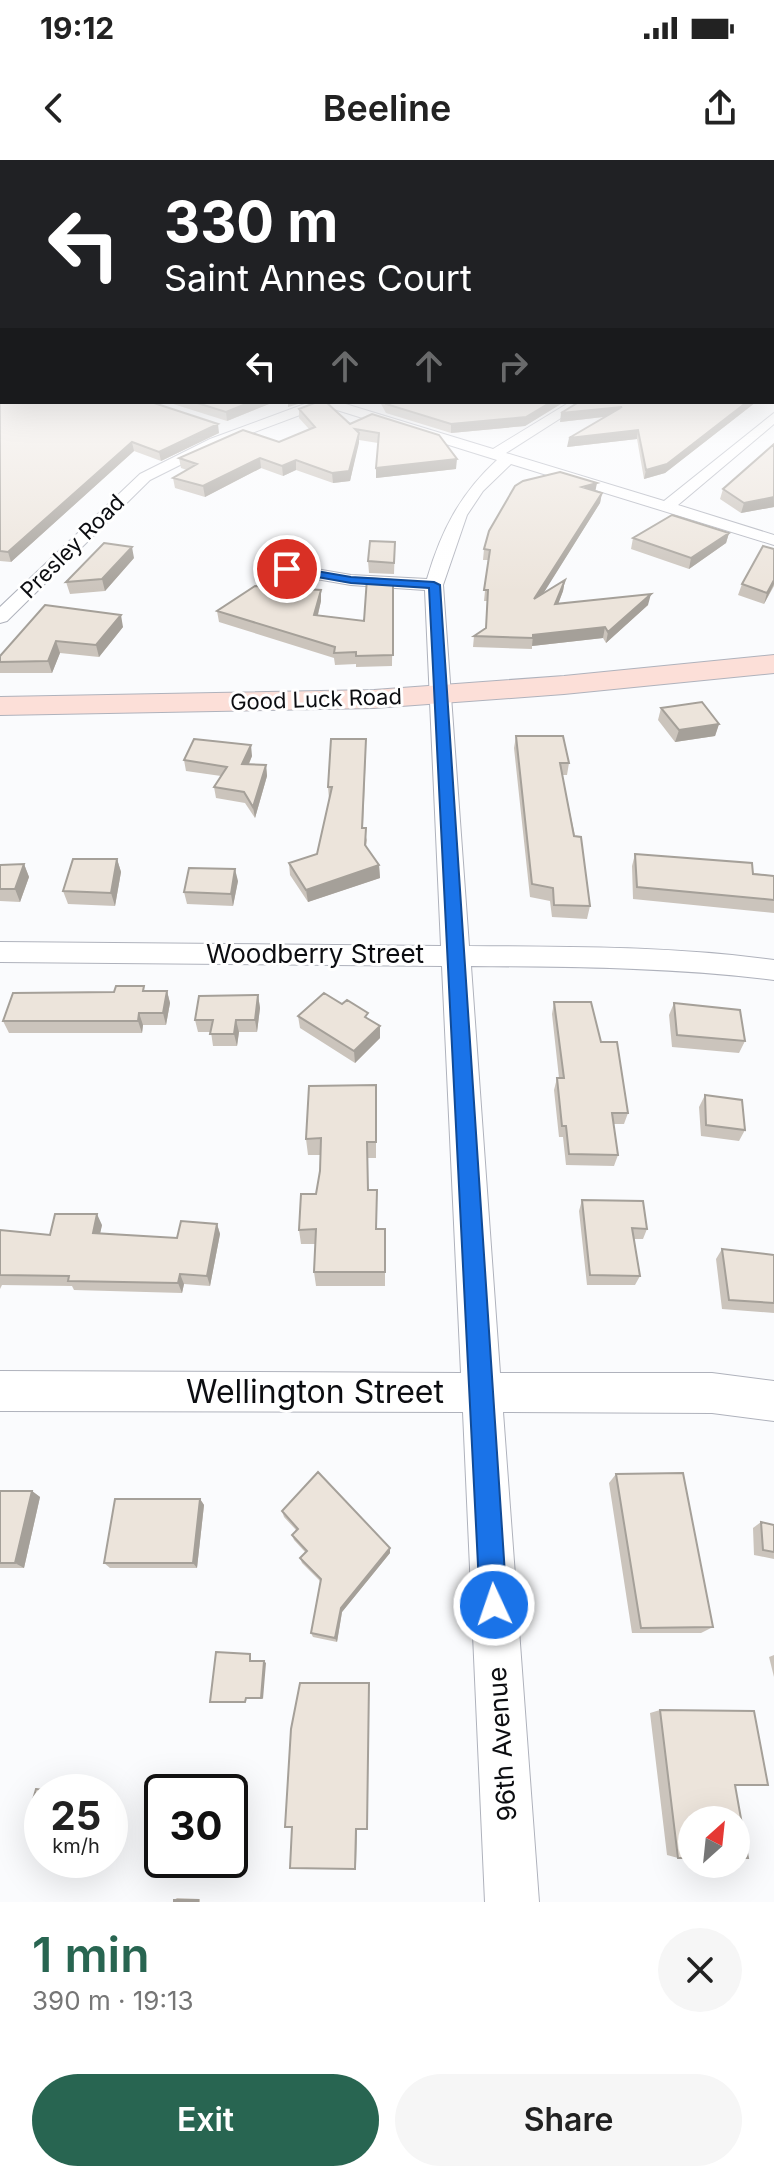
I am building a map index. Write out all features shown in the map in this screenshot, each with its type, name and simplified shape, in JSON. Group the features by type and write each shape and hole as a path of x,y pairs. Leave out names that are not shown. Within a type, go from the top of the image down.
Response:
{"main road":[{"name":"Good Luck Road","path":"0,706 439,695 774,664"}],"street":[{"path":"231,429 240,432"},
{"name":"Presley Road","path":"0,617 112,505 145,477 180,457 248,429"},
{"path":"411,429 774,540"},
{"name":"96th Avenue","path":"512,1902 434,585 450,531 463,503 500,457 540,429"},
{"path":"666,507 759,429"},
{"path":"287,569 351,580 434,585"},
{"name":"Woodberry Street","path":"0,952 457,953 722,963 774,970"},
{"name":"Wellington Street","path":"0,1391 712,1393 774,1401"}],"building":[{"path":"0,429 207,429 159,452 132,442 8,552 0,551"},
{"path":"309,429 355,429 359,433 349,471 332,473 296,460 282,466 260,458 203,486 173,478 197,464 179,458 243,430 279,442"},
{"path":"357,429 421,429 439,435 457,459 376,468 379,433"},
{"path":"584,429 712,429 667,464 646,470 638,430 569,438"},
{"path":"774,444 774,497 744,503 723,489"},
{"path":"560,472 597,483 582,487 602,493 534,599 565,580 555,604 651,594 608,632 605,627 533,635 533,638 474,636 486,628 488,590 484,590 490,550 484,549 489,531 515,486"},
{"path":"672,515 729,533 691,558 633,538"},
{"path":"370,541 395,542 394,563 368,561"},
{"path":"104,543 132,547 102,579 66,582"},
{"path":"763,546 774,549 774,580 767,593 742,584"},
{"path":"367,578 393,580 393,655 334,653 335,647 217,611 255,586 321,590 314,615 364,621"},
{"path":"45,605 121,615 96,645 56,641 48,661 0,662 0,656"},
{"path":"702,702 719,724 679,730 661,708"},
{"path":"516,736 563,736 569,763 560,763 574,836 581,837 590,906 554,905 553,888 532,884"},
{"path":"194,739 251,745 242,764 266,765 253,807 244,792 214,787 227,767 184,760"},
{"path":"331,739 366,739 362,828 366,828 365,845 379,865 306,890 289,863 317,854 332,787 328,787"},
{"path":"635,854 752,863 753,874 774,876 774,900 637,887"},
{"path":"73,859 117,859 111,893 63,891"},
{"path":"24,864 15,889 0,889 0,865"},
{"path":"189,868 235,869 231,894 184,892"},
{"path":"116,986 144,986 143,991 167,991 163,1013 139,1013 138,1021 3,1021 13,993 114,992"},
{"path":"324,993 342,1004 347,1000 368,1013 365,1017 380,1026 354,1051 298,1016"},
{"path":"258,995 255,1020 236,1020 234,1034 210,1034 213,1020 195,1020 199,996"},
{"path":"554,1002 591,1002 601,1042 617,1042 628,1113 612,1113 618,1155 569,1154 566,1126 562,1126 557,1078 564,1078"},
{"path":"674,1003 740,1010 745,1041 677,1035"},
{"path":"376,1085 376,1142 367,1142 368,1190 377,1190 376,1229 385,1229 385,1272 314,1272 316,1229 299,1230 301,1194 316,1194 320,1171 321,1138 306,1139 309,1086"},
{"path":"705,1095 742,1100 745,1130 706,1125"},
{"path":"582,1200 643,1201 647,1229 632,1228 640,1276 590,1275"},
{"path":"55,1214 97,1214 93,1233 177,1238 181,1221 217,1224 207,1276 180,1274 178,1283 68,1281 69,1276 0,1275 0,1230 50,1235"},
{"path":"722,1249 774,1255 774,1303 729,1300"},
{"path":"318,1472 390,1548 341,1608 335,1638 311,1633 321,1579 300,1558 307,1551 292,1535 298,1529 282,1511"},
{"path":"683,1473 713,1627 641,1628 616,1474"},
{"path":"0,1491 32,1491 15,1563 0,1563"},
{"path":"115,1499 200,1499 193,1563 104,1563"},
{"path":"761,1522 774,1525 774,1552 763,1550"},
{"path":"216,1652 250,1654 250,1661 264,1661 261,1698 246,1698 245,1702 210,1702"},
{"path":"300,1683 369,1683 367,1829 356,1829 355,1869 290,1868 292,1827 285,1827 291,1729"},
{"path":"660,1710 754,1711 768,1785 735,1785 739,1806 678,1806 678,1858"},
{"path":"198,1900 198,1902 174,1902"}],"route":[{"path":"287,569 351,580 434,585 494,1605"}]}
